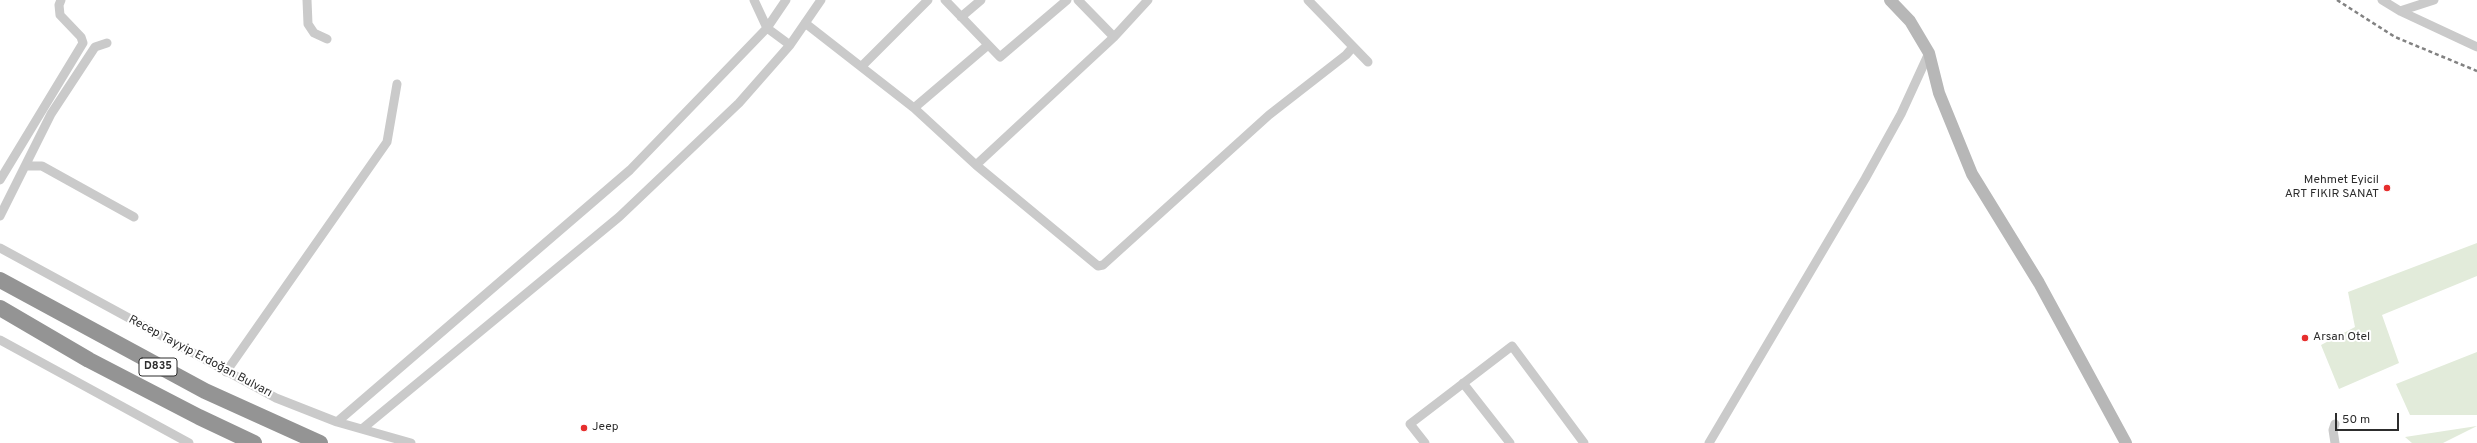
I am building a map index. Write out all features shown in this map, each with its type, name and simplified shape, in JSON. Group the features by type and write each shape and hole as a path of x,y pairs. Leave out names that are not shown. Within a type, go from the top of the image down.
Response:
{"highway":[{"name":"Recep Tayyip Erdoğan Bulvarı","path":"0,280 205,391 320,443"},
{"name":"D835","path":"0,308 89,360 199,417 254,443"}],"main road":[{"path":"1890,0 1910,22 1929,53 1939,93 1972,174 2039,283 2126,443"}],"street":[{"path":"0,180 83,43 81,37 60,15 59,5 61,0"},
{"path":"307,0 308,24 314,33 326,38"},
{"path":"754,0 767,28 790,45"},
{"path":"337,422 630,170 767,28 786,0"},
{"path":"362,429 619,218 739,103 790,45 821,0"},
{"path":"862,66 928,0"},
{"path":"945,0 1000,57 1067,0"},
{"path":"961,17 981,0"},
{"path":"1078,0 1114,37"},
{"path":"976,165 1114,37 1148,0"},
{"path":"1308,0 1368,62"},
{"path":"2382,0 2400,11 2477,47"},
{"path":"2400,11 2434,0"},
{"path":"805,23 914,108 976,165 1098,266 1103,265 1270,115 1353,47"},
{"path":"0,216 51,114 95,47 107,43"},
{"path":"914,108 988,44"},
{"path":"1710,443 1901,114 1929,53"},
{"path":"226,372 386,142 397,84"},
{"path":"25,166 42,166 134,217"},
{"name":"Recep Tayyip Erdoğan Bulvarı","path":"0,248 276,398 337,422 410,443"},
{"path":"0,340 189,443"},
{"path":"1425,443 1410,424 1512,346 1584,443"},
{"path":"1463,383 1510,443"},
{"path":"2335,424 2332,430 2335,443"}],"green space":[{"path":"2477,243 2477,276 2382,315 2399,363 2339,389 2321,345 2355,327 2348,292"},
{"path":"2477,352 2477,415 2410,415 2396,384"},
{"path":"2477,426 2443,443 2412,443 2405,437"}],"railway":[{"path":"2337,0 2395,37 2477,71"}],"place":[{"name":"Mehmet Eyicil ART FIKIR SANAT","path":"2387,188"},
{"name":"Arsan Otel","path":"2305,338"},
{"name":"Jeep","path":"584,428"}]}
